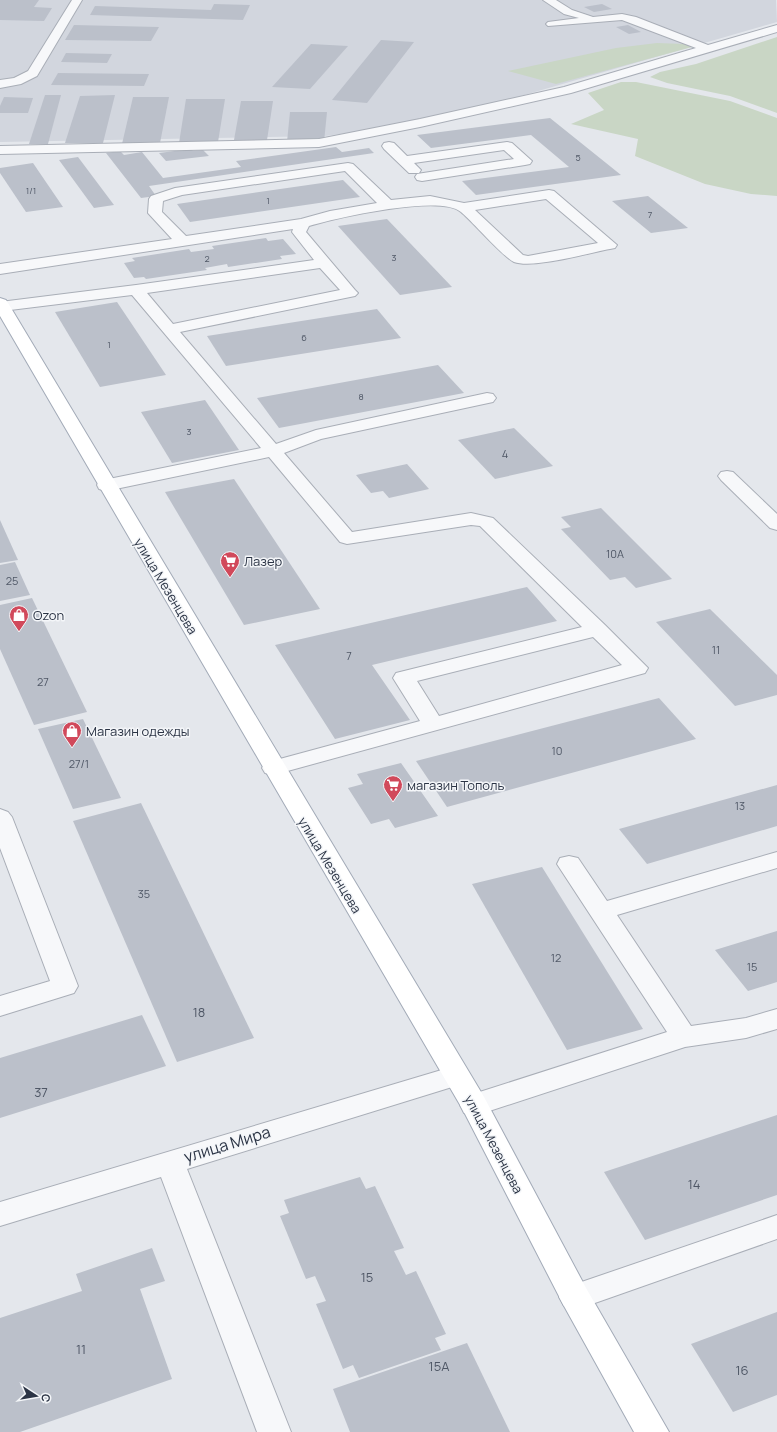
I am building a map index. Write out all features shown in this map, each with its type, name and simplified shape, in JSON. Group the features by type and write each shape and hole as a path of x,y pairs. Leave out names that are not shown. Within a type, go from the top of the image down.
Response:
{"main road":[{"name":"улица Мезенцева","path":"2,310 455,1076 474,1105 575,1297 652,1432"}],"street":[{"path":"0,84 17,81 33,73 77,0"},
{"path":"548,0 568,12 594,19"},
{"path":"552,24 622,17 632,19 709,49"},
{"path":"0,150 169,145 319,144 420,124 568,90 777,28"},
{"path":"389,146 422,177 430,200"},
{"path":"404,160 507,146 525,161 422,177"},
{"path":"182,241 155,213 156,199 180,191 348,167 388,204"},
{"path":"0,269 303,223 330,215 388,204 430,200 464,207 549,194 610,245 528,260 518,258 464,207"},
{"path":"171,329 350,293 299,232 303,223"},
{"path":"2,310 324,263"},
{"path":"136,290 171,329 347,538 471,519 486,522 637,668 273,768"},
{"path":"106,485 274,451 316,435 487,398"},
{"path":"727,476 777,524"},
{"path":"433,724 404,678 598,629"},
{"path":"0,816 65,986 0,1006"},
{"path":"601,911 777,860"},
{"path":"569,864 684,1037"},
{"path":"474,1105 684,1037 746,1028 777,1019"},
{"name":"улица Мира","path":"0,1214 455,1076"},
{"path":"170,1162 274,1432"},
{"path":"575,1297 777,1227"}],"shaded area":[{"path":"0,0 776,0 777,22 497,103 416,124 325,136 0,142"}],"green space":[{"path":"777,37 777,113 730,96 667,83 650,77 660,72 696,64"},
{"path":"657,43 684,44 692,47 556,84 508,71 616,48"},
{"path":"621,82 636,82 730,101 777,118 777,196 751,194 705,184 635,156 638,139 571,124 604,110 588,93"}],"building":[{"path":"0,0 39,0 34,7 52,8 44,21 0,20"},
{"path":"214,4 250,5 243,20 90,15 95,6 211,10"},
{"path":"602,4 612,9 594,12 584,7"},
{"path":"74,25 159,27 151,41 65,40"},
{"path":"628,25 641,32 629,34 616,27"},
{"path":"381,40 414,42 367,103 332,100"},
{"path":"311,44 348,46 310,89 272,87"},
{"path":"66,53 112,54 107,63 61,62"},
{"path":"58,73 149,74 144,86 51,85"},
{"path":"45,95 61,95 48,144 29,144"},
{"path":"115,95 103,143 65,143 80,96"},
{"path":"4,97 33,98 28,113 0,113 0,106"},
{"path":"133,97 169,97 160,143 122,144"},
{"path":"186,99 225,99 218,142 179,143"},
{"path":"241,101 273,101 267,140 234,140"},
{"path":"290,112 327,112 324,142 287,142"},
{"path":"550,118 621,175 476,195 462,181 569,167 531,135 431,148 417,135"},
{"path":"336,147 342,152 369,148 374,153 149,186 156,196 141,198 106,153 120,151 124,155 142,152 163,178 241,167 236,161"},
{"path":"190,149 193,151 203,150 209,156 166,161 159,153"},
{"path":"78,157 114,205 94,208 59,160"},
{"path":"33,163 63,207 26,212 0,173 0,168"},
{"path":"343,180 360,197 190,222 177,204"},
{"path":"648,196 688,228 651,233 612,201"},
{"path":"387,219 452,287 400,295 338,226"},
{"path":"266,238 268,241 283,239 296,254 280,256 282,259 228,267 227,264 205,268 207,270 146,279 144,277 134,278 124,263 135,261 132,258 189,249 191,252 214,249 212,246"},
{"path":"117,302 166,375 100,387 55,312"},
{"path":"377,309 401,338 226,366 207,336"},
{"path":"438,365 464,393 279,428 257,398"},
{"path":"205,400 239,450 172,463 141,412"},
{"path":"514,428 553,466 495,479 458,440"},
{"path":"407,464 429,489 389,498 383,491 371,493 356,475"},
{"path":"234,479 320,609 244,625 165,492"},
{"path":"601,508 672,579 636,588 625,577 610,580 561,529 571,527 561,517"},
{"path":"0,520 18,560 0,563"},
{"path":"15,562 30,595 0,601 0,565"},
{"path":"527,587 557,621 372,665 410,720 335,739 275,645"},
{"path":"32,598 87,712 34,725 0,649 0,605"},
{"path":"710,609 777,675 777,695 735,706 656,622"},
{"path":"659,698 696,739 447,807 416,761"},
{"path":"83,719 121,798 73,809 38,729"},
{"name":"магазин Тополь","path":"401,763 438,816 395,828 389,819 371,824 348,788 363,784 357,774"},
{"path":"777,785 777,826 647,864 619,829"},
{"path":"141,803 254,1038 177,1062 73,821"},
{"path":"542,867 643,1029 567,1050 472,884"},
{"path":"777,931 777,982 748,991 715,950"},
{"path":"142,1015 166,1066 0,1118 0,1058"},
{"path":"777,1115 777,1195 645,1240 604,1172"},
{"path":"360,1177 366,1189 375,1186 404,1248 394,1251 406,1275 416,1271 446,1334 435,1338 441,1350 359,1378 353,1365 343,1369 316,1304 326,1301 315,1276 306,1279 280,1216 289,1213 284,1200"},
{"path":"152,1248 165,1281 140,1289 172,1379 20,1432 0,1432 0,1318 82,1291 76,1274"},
{"path":"777,1312 777,1395 733,1412 691,1344"},
{"path":"467,1343 510,1432 350,1432 333,1389"}],"place":[{"name":"Лазер","path":"230,578"},
{"name":"Ozon","path":"19,632"},
{"name":"Магазин одежды","path":"72,748"},
{"name":"магазин Тополь","path":"393,802"}]}
